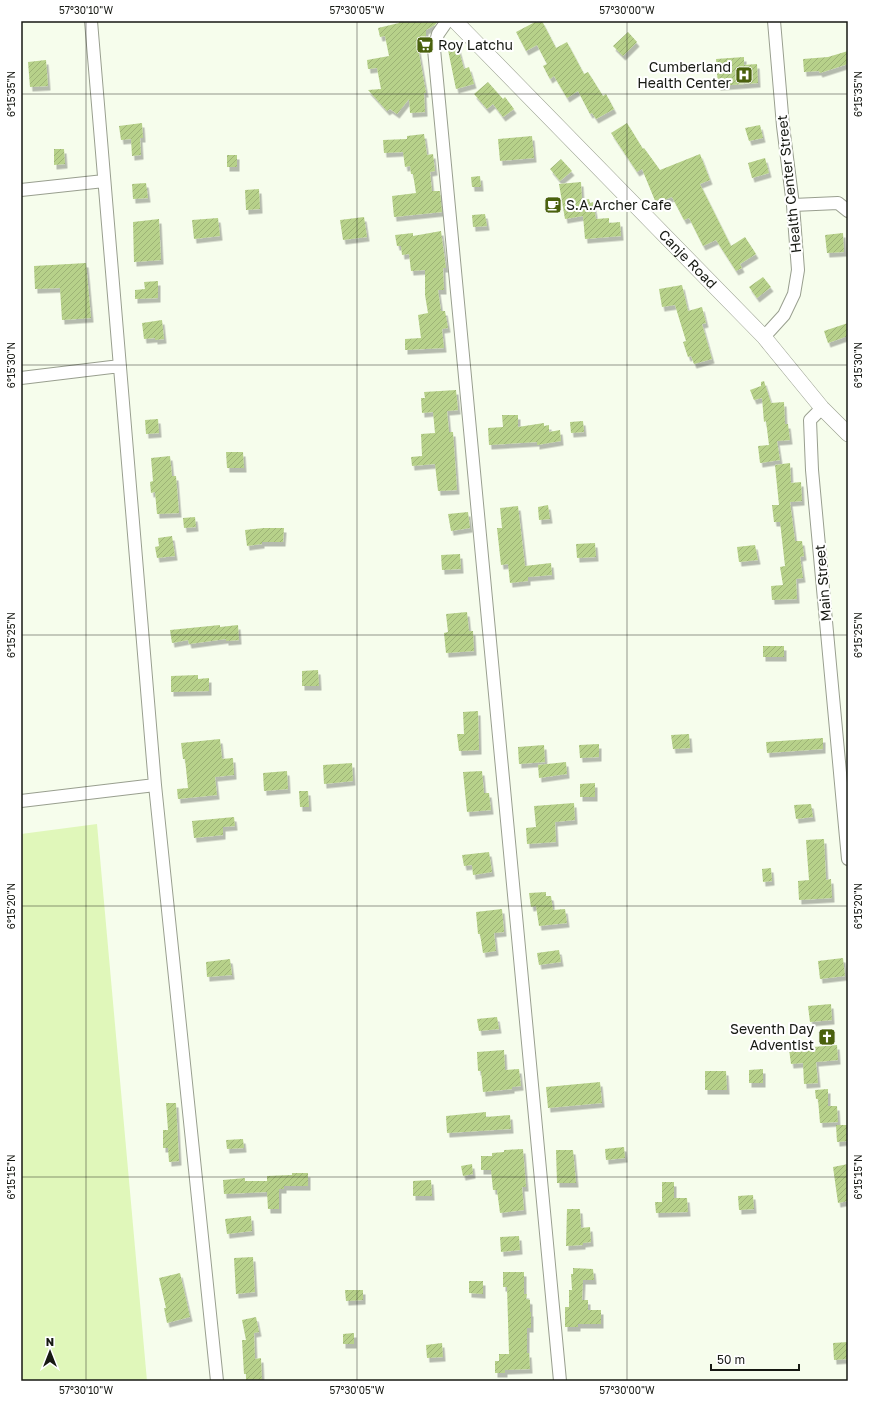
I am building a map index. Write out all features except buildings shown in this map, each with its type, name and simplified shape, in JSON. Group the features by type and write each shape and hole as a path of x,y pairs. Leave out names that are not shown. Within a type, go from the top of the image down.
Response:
{"street":[{"path":"91,21 155,785 217,1381"},
{"path":"447,21 438,34 434,49 560,1381"},
{"name":"Canje Road","path":"455,21 764,337 822,408 848,434"},
{"name":"Health Center Street","path":"764,337 784,315 794,294 798,270 793,205 782,126 774,21"},
{"path":"21,190 104,181"},
{"path":"793,205 838,203 848,211"},
{"path":"21,378 120,366"},
{"name":"Main Street","path":"822,408 810,420 812,470 848,859"},
{"path":"21,801 155,785"}],"green space":[{"path":"97,824 147,1381 21,1381 21,834"}],"place":[{"name":"Roy Latchu","path":"425,45"},
{"name":"Cumberland Health Center","path":"744,75"},
{"name":"S.A.Archer Cafe","path":"553,205"},
{"name":"Seventh Day Adventist","path":"827,1037"}]}
